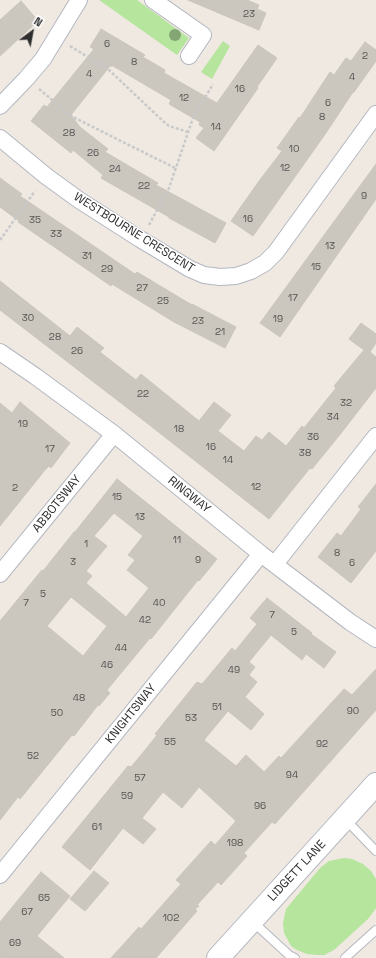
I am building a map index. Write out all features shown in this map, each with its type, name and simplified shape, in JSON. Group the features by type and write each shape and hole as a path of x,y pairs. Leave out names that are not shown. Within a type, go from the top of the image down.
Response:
{"main road":[{"name":"LIDGETT LANE","path":"218,958 346,819 376,784"}],"street":[{"path":"0,106 43,59 79,0"},
{"path":"153,0 203,35 189,56"},
{"name":"WESTBOURNE CRESCENT","path":"0,138 46,176 79,200 190,269 204,275 220,277 236,276 251,271 265,263 276,252 376,114"},
{"name":"RINGWAY","path":"0,352 114,434 261,554 350,622 376,639"},
{"name":"ABBOTSWAY","path":"0,574 114,434"},
{"path":"275,564 376,436"},
{"name":"KNIGHTSWAY","path":"0,875 261,554"}],"lane":[{"path":"346,819 376,851"},
{"path":"251,921 278,946 295,958"},
{"path":"345,958 376,930"}],"path":[{"path":"56,38 109,70 164,122 170,126 188,132"},
{"path":"26,79 73,116 175,168"},
{"path":"140,239 164,199 193,118 213,84"},
{"path":"0,240 46,176"}],"green space":[{"path":"99,0 137,0 189,38 177,55"},
{"path":"223,41 230,46 212,79 201,72"},
{"path":"344,858 352,859 363,864 371,871 376,879 376,908 368,919 334,950 324,955 317,955 307,954 297,950 291,946 284,933 283,923 286,909 320,868 329,861"}],"building":[{"path":"188,0 247,0 259,5 257,9 266,13 259,30"},
{"path":"21,1 38,21 0,56 0,20"},
{"path":"101,29 145,55 143,57 165,70 164,73 217,103 258,45 277,58 214,151 196,138 204,128 199,125 200,122 169,104 171,100 113,66 110,66 71,115 80,127 108,149 105,152 158,183 156,185 226,223 215,243 101,178 103,175 73,150 71,153 31,121 44,105 47,107 94,49 90,47"},
{"path":"365,42 376,50 376,61 253,236 231,221 282,151 277,148 299,117 300,118 330,72 334,75 346,58 351,61"},
{"path":"376,164 376,199 280,337 260,323"},
{"path":"0,178 22,194 20,196 135,274 137,272 192,305 236,327 225,348 174,322 112,284 111,286 18,222 19,221 0,207"},
{"path":"0,281 70,336 77,327 104,348 100,352 136,380 141,374 199,421 214,402 231,415 218,431 244,451 256,436 262,440 269,432 286,446 302,426 304,428 336,388 334,386 364,350 349,339 361,323 376,334 376,343 370,352 376,357 376,388 312,469 310,468 269,519 0,310"},
{"path":"20,402 70,443 51,468 49,466 45,470 0,526 0,403 12,413"},
{"path":"117,479 217,559 107,690 110,693 99,706 98,705 74,736 72,735 20,799 18,797 0,820 0,621 75,532","holes":["114,513 143,536 128,555 135,560 127,570 149,588 126,617 86,583 92,576 86,571 107,546 94,536","71,597 107,626 83,656 47,626"]},
{"path":"376,484 376,551 351,583 318,557 337,533 341,536 361,509 358,507"},
{"path":"267,598 312,633 311,634 336,652 324,668 306,654 302,660 271,635 249,662 255,667 249,675 257,682 245,697 264,714 251,730 228,711 204,740 236,766 246,755 264,772 279,756 281,758 344,689 352,695 376,669 376,710 275,824 272,822 244,853 247,856 221,885 218,882 197,905 199,906 195,909 197,911 156,958 111,958 139,927 141,929 181,884 176,880 211,841 215,845 236,821 199,787 182,808 163,792 142,818 156,829 143,844 123,828 90,870 62,847 128,766 131,767 146,749 157,735 155,734 197,682 202,684 232,648 235,651 257,624 250,618"},
{"path":"94,871 109,883 85,911 70,899"},
{"path":"41,872 70,896 37,936 64,958 0,958 0,922"}]}
